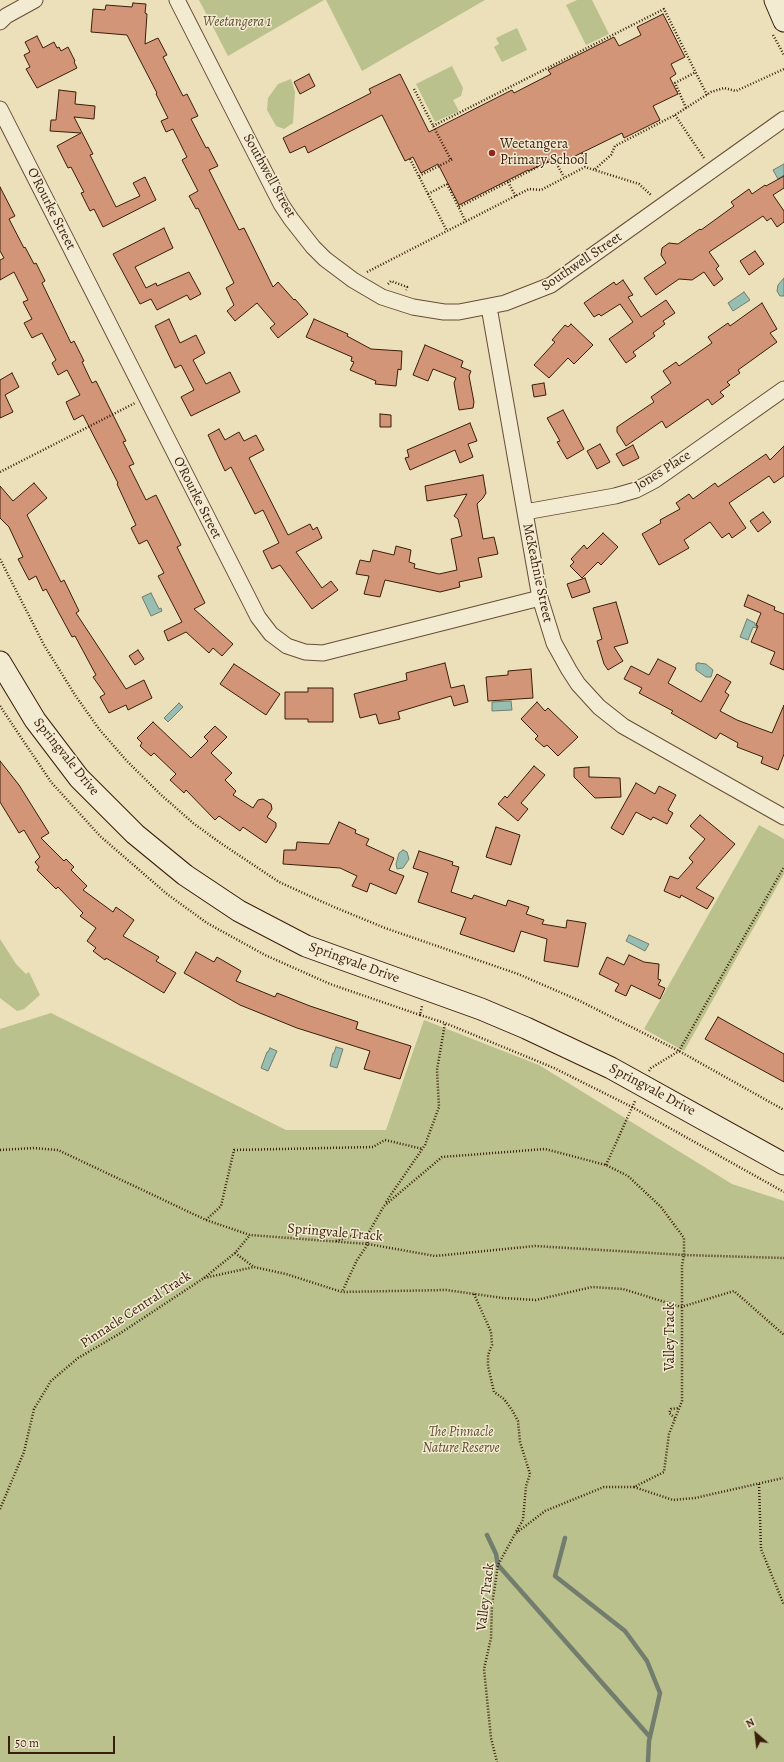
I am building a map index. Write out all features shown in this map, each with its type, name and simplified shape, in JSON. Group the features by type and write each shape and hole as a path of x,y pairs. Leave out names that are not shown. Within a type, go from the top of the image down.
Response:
{"main road":[{"path":"775,0 784,21"},
{"name":"Springvale Drive","path":"0,662 36,720 79,778 135,834 184,874 239,911 306,946 481,1009 526,1028 611,1068 784,1164"}],"street":[{"path":"0,22 6,16 35,0"},
{"name":"Southwell Street","path":"176,0 281,204 291,219 321,255 353,280 382,297 413,307 444,312 459,312 505,303 551,285 784,119"},
{"name":"O'Rourke Street","path":"0,109 258,617 271,634 287,646 305,652 323,653 540,598"},
{"name":"McKeahnie Street","path":"489,307 540,598 554,643 578,684 599,707 623,726 784,817"},
{"name":"Jones Place","path":"525,512 616,496 636,490 654,480 784,389"}],"path":[{"path":"433,126 664,9 707,95"},
{"path":"594,169 611,155 615,146 675,115 707,95 721,88 730,88 736,91 784,70"},
{"path":"686,108 675,83 696,72"},
{"path":"414,89 452,160 419,176"},
{"path":"675,115 704,158"},
{"path":"582,153 586,162 584,167"},
{"path":"410,159 447,231"},
{"path":"459,208 554,160 564,178"},
{"path":"361,275 529,189 541,190 584,167 639,184 651,194"},
{"path":"508,182 516,196"},
{"path":"428,194 448,184 466,222"},
{"path":"386,286 391,281 407,287 408,292"},
{"path":"0,472 146,398"},
{"path":"0,558 44,645 75,695 99,729 126,760 159,793 193,823 219,842 279,882 334,907 385,928 518,974 578,1000 678,1051 784,1110"},
{"path":"606,1165 651,1068 678,1051 784,867"},
{"path":"420,1015 445,1023 554,1068 632,1107 784,1192"},
{"path":"342,1292 357,1260 368,1244 366,1238 384,1206 423,1148 438,1107 437,1070 445,1023"},
{"path":"206,1220 221,1206 234,1150 372,1147 385,1140 423,1148"},
{"name":"Springvale Track","path":"0,1150 34,1148 58,1150 206,1220 250,1235 368,1244 435,1256 535,1246 684,1255 784,1258"},
{"name":"Valley Track","path":"384,1206 442,1157 545,1149 606,1165 628,1176 661,1207 684,1238 681,1308 682,1401 669,1434 664,1472 634,1487 604,1487 545,1511 515,1534 498,1564 492,1605 491,1638 484,1669 491,1738 497,1762"},
{"path":"204,1278 235,1253 250,1235"},
{"path":"334,1242 352,1236 366,1238"},
{"path":"235,1253 254,1267"},
{"name":"Pinnacle Central Track","path":"0,1509 24,1452 34,1409 51,1381 78,1358 119,1334 204,1278 254,1267 286,1274 342,1292 446,1290 503,1298 536,1300 592,1287 622,1289 681,1308"},
{"path":"681,1308 734,1291 784,1335"},
{"path":"474,1293 491,1332 492,1345 488,1355 488,1366 494,1392 504,1399 518,1421 520,1442 530,1474 526,1486 523,1520 515,1534"},
{"path":"675,1418 669,1413 671,1409 679,1408"},
{"path":"634,1487 673,1500 695,1498 783,1478"},
{"path":"758,1484 761,1549 784,1605"}],"green space":[{"name":"Weetangera 1","path":"199,0 324,0 228,56"},
{"path":"326,0 485,0 362,71"},
{"path":"577,0 592,0 609,34 586,45 566,5"},
{"path":"517,28 527,50 502,62 494,47 499,44 496,38"},
{"path":"452,66 463,88 461,96 453,100 459,111 435,122 416,84"},
{"path":"291,79 295,92 293,123 284,129 276,126 267,110 268,98 278,84"},
{"path":"759,825 784,839 784,874 684,1051 644,1029"},
{"path":"0,939 16,964 26,974 29,972 40,995 24,1009 17,1011 0,998"},
{"name":"The Pinnacle Nature Reserve","path":"51,1013 286,1130 386,1130 424,1020 539,1065 732,1184 784,1201 784,1762 0,1762 0,1029"}],"water":[{"path":"784,164 784,175 778,179 773,170"},
{"path":"784,278 784,296 780,296 777,291 778,285"},
{"path":"744,292 750,300 733,311 728,303"},
{"path":"151,593 159,609 161,608 162,611 151,616 142,597"},
{"path":"747,619 755,623 757,627 753,627 748,640 740,637"},
{"path":"696,664 706,664 713,670 711,677 706,677 696,670"},
{"path":"511,701 512,710 492,711 492,702"},
{"path":"179,703 183,707 168,722 164,718"},
{"path":"403,850 407,852 409,859 403,868 397,869 396,864 399,853"},
{"path":"629,935 649,944 645,951 626,941"},
{"path":"336,1047 343,1049 337,1068 330,1066"},
{"path":"270,1048 277,1051 268,1071 261,1068"}],"building":[{"path":"133,3 146,4 145,13 147,14 145,44 158,38 167,55 163,57 183,96 187,94 198,116 191,119 206,148 208,147 218,166 209,170 239,230 244,228 273,287 278,282 308,314 278,338 270,328 275,324 257,303 235,321 227,311 234,305 226,288 234,283 198,208 196,209 189,196 198,191 182,160 187,157 173,129 166,132 161,121 168,118 156,94 157,93 127,35 91,32 93,9 105,10 106,5 132,7"},
{"name":"Weetangera Primary School","path":"663,14 685,57 671,64 676,74 670,78 678,94 653,106 660,120 624,138 622,133 569,159 567,155 553,162 553,160 528,170 459,205 438,164 421,173 413,157 405,161 382,115 308,153 305,146 290,153 283,138 371,93 369,89 400,74 429,132 512,90 514,93 551,74 548,70 614,37 619,46 641,35 637,27"},
{"path":"37,36 43,48 54,42 57,48 59,47 61,51 68,47 77,68 37,88 26,69 30,67 24,55 30,52 25,42"},
{"path":"309,74 315,86 300,94 294,82"},
{"path":"59,90 76,92 75,104 95,106 94,119 74,117 93,154 90,155 116,207 140,196 133,183 145,177 156,200 103,227 94,209 90,211 81,193 84,192 71,167 68,168 57,146 81,133 50,131 51,120 56,120"},
{"path":"784,176 784,188 773,195 784,211 784,222 777,227 771,218 767,221 763,216 709,252 719,266 716,269 723,279 714,286 704,272 692,280 679,279 656,295 644,278 666,263 661,255 662,248 669,243 678,244 700,229 701,230 734,206 731,202 749,189 752,194 765,185 766,186"},
{"path":"0,187 15,216 9,219 24,248 25,247 34,264 36,263 45,281 42,283 71,343 74,341 84,361 82,362 92,383 96,381 126,441 123,442 134,464 129,466 146,500 156,495 181,545 177,547 205,603 194,609 233,644 222,656 213,648 209,653 186,632 168,641 164,631 182,622 158,576 164,573 147,540 139,544 131,528 136,525 117,484 118,483 83,415 74,420 66,402 80,395 67,370 58,375 52,363 56,360 42,333 32,338 24,323 32,319 23,302 28,300 14,272 0,280 0,260 4,258 0,251"},
{"path":"164,228 173,248 135,267 146,288 156,283 157,286 189,272 201,294 190,300 187,295 157,310 151,299 140,304 113,254"},
{"path":"755,251 764,264 749,275 740,261"},
{"path":"623,280 633,295 628,297 641,317 666,300 675,313 663,321 665,324 653,333 655,336 633,352 636,356 626,363 609,339 633,322 620,304 601,316 599,314 594,317 584,303 614,282 616,285"},
{"path":"762,303 777,329 770,333 777,342 738,370 740,373 727,382 730,385 720,392 724,396 712,405 708,399 666,428 662,421 626,446 617,432 617,427 654,402 651,397 671,383 663,371 676,362 679,366 712,343 708,337 728,323 730,326"},
{"path":"169,319 180,343 196,335 205,353 193,360 206,384 230,372 240,392 191,416 181,397 194,390 181,365 175,368 155,326"},
{"path":"314,319 348,334 347,336 371,349 402,351 401,370 398,369 396,386 375,384 376,381 350,370 354,362 351,361 352,357 306,337"},
{"path":"571,324 593,345 574,364 568,358 549,378 534,365 555,342 552,340 565,325 568,327"},
{"path":"425,345 463,361 461,367 471,371 469,376 474,402 473,408 459,410 454,383 456,378 433,369 428,381 413,375"},
{"path":"12,373 19,387 5,395 13,412 0,418 0,380"},
{"path":"544,383 546,395 534,397 532,385"},
{"path":"563,410 584,449 567,459 557,442 560,441 547,418"},
{"path":"380,414 391,415 391,427 380,427"},
{"path":"470,423 477,441 468,444 473,457 460,463 455,450 410,470 405,458 409,457 407,450"},
{"path":"219,429 225,440 239,432 244,441 256,435 264,450 249,458 288,535 310,524 313,530 317,527 322,538 296,552 322,588 331,581 338,590 312,609 280,565 272,569 263,551 279,543 263,510 255,514 231,467 225,471 208,435"},
{"path":"600,444 610,462 597,469 587,451"},
{"path":"633,445 639,458 623,466 616,454"},
{"path":"784,446 784,476 774,483 769,476 729,503 746,528 732,538 729,533 722,538 710,522 684,540 689,548 659,565 642,534 661,523 660,520 680,509 676,503 689,494 693,499 715,483 718,487 766,454 770,460"},
{"path":"483,475 486,493 477,504 483,539 494,537 498,554 478,558 482,577 459,582 460,587 440,592 385,580 380,597 364,594 369,576 356,574 360,560 370,562 373,550 394,555 396,546 411,550 409,562 415,564 414,568 439,574 457,570 451,539 462,536 458,519 454,516 467,494 427,501 425,486"},
{"path":"34,483 47,498 27,515 61,582 64,580 79,611 76,613 126,689 144,680 152,698 128,710 126,705 109,713 100,697 105,694 93,677 96,675 75,636 72,637 46,589 43,591 36,576 29,580 18,559 23,557 9,527 0,518 0,486 13,501"},
{"path":"763,512 771,522 758,532 750,521"},
{"path":"603,533 618,547 601,565 598,562 582,578 570,566 574,562 571,559 584,545 587,549"},
{"path":"585,578 590,592 572,598 567,584"},
{"path":"748,595 775,607 774,610 784,614 784,670 770,664 775,652 751,642 758,626 756,625 761,613 744,606"},
{"path":"616,602 628,643 614,647 623,661 608,670 604,664 597,641 602,639 593,608"},
{"path":"138,650 144,659 135,665 129,656"},
{"path":"658,659 676,668 668,683 701,702 717,674 731,682 725,692 729,695 720,711 737,720 772,733 784,705 784,754 778,770 761,763 763,757 737,747 738,743 720,733 716,739 671,713 673,711 639,693 642,688 624,679 631,666 649,675"},
{"path":"445,663 451,688 464,685 468,702 454,706 451,696 398,712 400,719 379,724 376,714 360,718 354,694 407,680 406,673"},
{"path":"234,664 280,694 266,715 220,684"},
{"path":"531,669 533,698 488,701 486,677 508,675 508,671"},
{"path":"308,688 333,688 333,722 308,722 308,719 285,719 285,692 308,692"},
{"path":"537,702 545,711 548,708 578,737 558,756 547,745 544,747 535,739 538,736 521,719"},
{"path":"153,722 191,758 208,741 204,737 215,726 227,737 211,753 232,773 225,780 236,791 233,795 253,808 258,800 263,799 271,804 272,809 267,817 276,823 276,827 266,843 243,827 240,831 219,816 215,820 186,790 184,793 170,780 176,774 154,753 151,756 140,746 142,743 137,738"},
{"path":"0,761 19,785 49,833 41,838 64,861 66,859 74,867 71,870 87,886 83,890 113,912 116,907 134,920 123,936 159,957 156,961 176,973 164,993 106,958 105,960 93,951 96,948 87,941 96,928 80,916 83,913 58,887 56,889 37,870 39,867 35,862 40,857 24,830 19,833 0,802"},
{"path":"534,766 545,775 521,803 528,809 518,821 498,804 505,796 507,798"},
{"path":"589,767 589,777 620,778 621,797 595,798 574,777 574,768"},
{"path":"636,783 655,794 659,786 676,795 668,810 673,813 667,824 653,817 651,820 636,812 623,835 611,828"},
{"path":"700,815 735,844 696,888 714,898 707,909 681,895 680,898 664,891 670,876 678,879 693,862 689,858 705,839 690,826"},
{"path":"339,822 356,830 355,833 369,839 366,845 394,858 389,870 404,876 396,894 370,883 367,892 352,886 357,876 340,868 283,864 284,850 296,850 297,842 329,844"},
{"path":"496,827 520,835 511,865 486,857"},
{"path":"419,851 453,862 452,865 459,867 451,892 472,899 474,895 506,906 508,900 529,907 526,914 544,920 542,924 566,928 567,920 586,923 578,967 544,961 547,939 521,931 514,952 460,934 466,918 418,902 428,873 413,868"},
{"path":"196,952 214,962 217,957 241,971 236,981 275,997 277,993 358,1022 356,1029 411,1046 400,1079 364,1069 370,1051 297,1028 240,1005 184,973"},
{"path":"629,955 644,962 659,964 658,979 661,980 658,985 665,988 660,999 631,985 626,996 615,991 619,984 599,974 607,957 624,965"},
{"path":"718,1017 784,1054 784,1082 705,1039"}],"waterway":[{"path":"487,1535 496,1554 498,1565 650,1737"},
{"path":"565,1538 555,1576 625,1631 647,1661 660,1693 649,1741 648,1762"}],"place":[{"name":"Weetangera Primary School","path":"492,153"}]}
